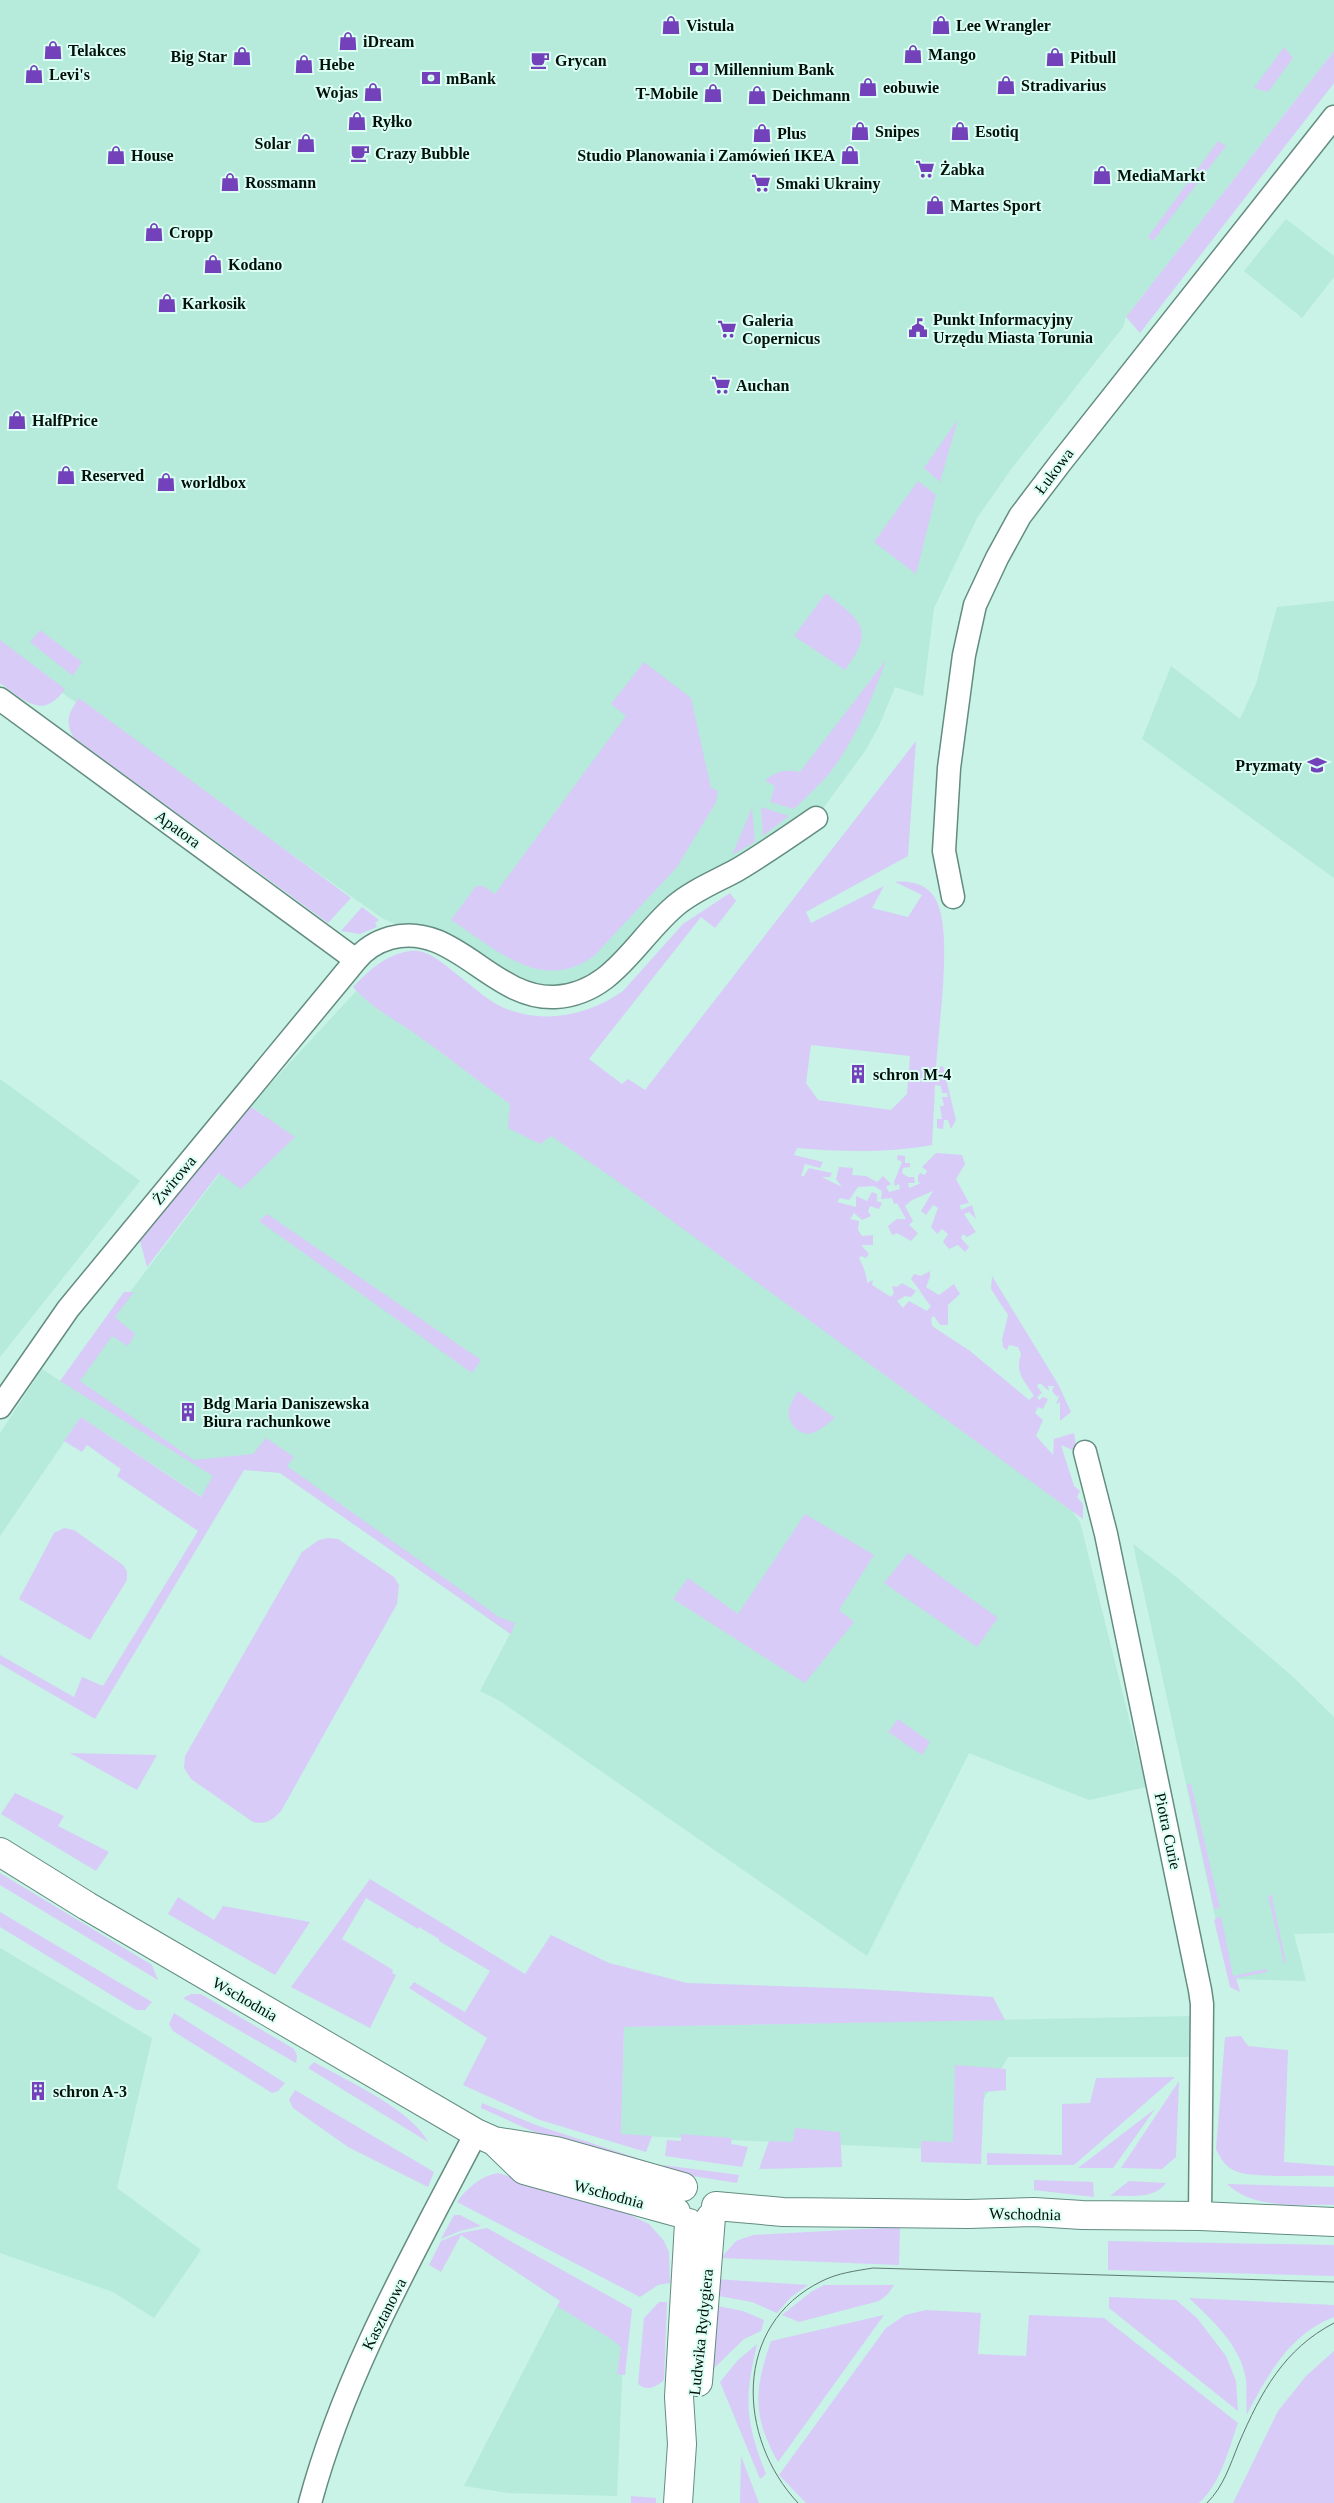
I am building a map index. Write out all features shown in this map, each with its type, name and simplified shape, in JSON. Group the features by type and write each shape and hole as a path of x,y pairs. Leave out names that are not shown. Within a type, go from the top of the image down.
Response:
{"street":[{"name":"Łukowa","path":"953,897 944,851 949,768 964,655 975,605 997,558 1020,516 1061,462 1334,117"},
{"name":"Apatora","path":"0,698 356,960"},
{"name":"Żwirowa","path":"0,1407 68,1309 356,960 373,944 389,938 421,936 448,946 502,983 527,994 555,997 585,990 602,982 616,970 675,905 756,858 816,818"},
{"name":"Piotra Curie","path":"1084,1452 1106,1534 1200,1990 1202,2004 1200,2216"},
{"name":"Wschodnia","path":"0,1852 87,1906 485,2137 524,2170 695,2209 968,2214 1034,2212 1082,2215 1200,2216 1334,2222"},
{"name":"Kasztanowa","path":"310,2503 337,2417 361,2358 485,2137"},
{"name":"Ludwika Rydygiera","path":"678,2503 682,2444 679,2397 695,2209"}],"shaded area":[{"path":"0,0 1334,0 1334,51 1126,317 1123,327 1012,468 977,518 934,608 923,696 895,687 879,726 865,751 816,818 675,905 616,970 555,997 382,918 0,649"},
{"path":"1284,47 1293,58 1268,92 1254,88"},
{"path":"1334,51 1334,83 1140,333 1126,317"},
{"path":"1218,141 1226,146 1153,241 1148,237"},
{"path":"1286,219 1334,256 1334,277 1302,318 1244,271"},
{"path":"958,419 940,482 924,468"},
{"path":"918,481 936,495 916,574 874,542"},
{"path":"826,593 856,619 862,635 855,656 845,670 794,636"},
{"path":"1334,601 1334,878 1142,739 1171,666 1240,719 1256,684 1277,607"},
{"path":"40,630 82,662 73,676 30,642"},
{"path":"0,640 65,689 57,699 41,706 33,704 17,696 0,683"},
{"path":"886,660 863,717 849,744 832,770 794,809 770,802 775,786 765,781 781,772 800,772"},
{"path":"644,662 691,698 711,788 718,791 716,802 677,867 594,956 574,967 556,970 537,969 520,963 502,954 451,920 476,886 483,886 495,894 626,716 611,704"},
{"path":"79,698 351,898 328,923 74,738 69,727 69,717"},
{"path":"916,741 908,856 806,912 811,923 884,886 872,908 908,917 922,895 895,882 917,884 932,893 941,913 944,955 942,1005 936,1068 943,1066 956,1120 951,1129 948,1120 944,1120 943,1129 937,1128 937,1119 942,1119 940,1106 944,1106 942,1097 948,1097 947,1093 942,1093 941,1086 935,1085 932,1145 864,1151 797,1148 794,1155 823,1162 820,1168 805,1164 801,1176 804,1176 809,1168 832,1173 830,1177 822,1177 842,1187 836,1179 839,1167 853,1168 852,1175 866,1176 877,1182 883,1176 891,1184 886,1187 889,1192 900,1189 899,1184 895,1186 894,1182 902,1162 897,1159 898,1155 905,1156 905,1163 910,1163 910,1167 903,1168 902,1173 908,1177 914,1177 915,1183 908,1183 909,1188 921,1183 918,1182 918,1176 920,1173 925,1175 927,1171 922,1167 936,1153 962,1155 965,1164 956,1179 969,1203 960,1205 961,1210 972,1205 976,1219 969,1212 964,1214 976,1232 967,1237 963,1234 961,1238 969,1247 965,1252 958,1245 949,1249 943,1242 948,1234 942,1229 937,1234 931,1227 938,1208 933,1205 926,1215 921,1211 933,1191 912,1200 905,1206 913,1221 909,1225 918,1233 911,1241 897,1233 892,1235 888,1226 897,1219 906,1219 897,1203 894,1204 892,1198 881,1199 882,1191 874,1186 858,1187 849,1200 840,1198 837,1202 856,1207 856,1196 867,1201 872,1192 877,1194 877,1201 882,1203 879,1209 870,1206 868,1211 871,1216 862,1220 854,1213 850,1219 859,1221 858,1230 862,1236 873,1235 873,1245 861,1245 869,1254 866,1258 861,1256 859,1258 866,1273 867,1283 873,1280 872,1285 891,1297 894,1293 892,1286 897,1287 902,1283 916,1291 911,1297 905,1296 897,1301 903,1308 909,1301 927,1311 931,1306 911,1279 914,1274 921,1276 930,1271 926,1287 939,1295 954,1284 960,1294 948,1305 948,1325 940,1325 934,1316 931,1318 932,1326 970,1351 1029,1400 1034,1396 1021,1376 1019,1361 1021,1354 1018,1347 1009,1345 1007,1350 1003,1347 1002,1340 1008,1315 991,1289 992,1276 1058,1384 1071,1412 1060,1421 1060,1402 1056,1404 1059,1397 1052,1391 1054,1386 1048,1386 1049,1391 1040,1383 1037,1386 1042,1393 1037,1397 1039,1400 1043,1397 1048,1399 1043,1409 1038,1407 1035,1413 1043,1420 1036,1436 1053,1455 1054,1439 1074,1433 1077,1452 1061,1445 1074,1486 1080,1491 1077,1497 1083,1504 1083,1519 613,1178 551,1136 540,1144 508,1128 510,1104 374,1006 353,987 386,959 403,952 417,951 434,957 497,1005 519,1013 535,1016 566,1015 596,1006 623,991 683,924 730,893 736,901 715,928 701,917 589,1059 622,1084 628,1079 645,1090","holes":["811,1045 910,1056 907,1094 891,1110 818,1100 806,1083"]},
{"path":"761,807 789,816 763,836"},
{"path":"752,808 755,842 732,855"},
{"path":"362,907 379,920 375,923 377,927 360,934 341,931"},
{"path":"360,987 1064,1500 1080,1522 1146,1787 1089,1800 969,1753 867,1956 500,1701 480,1691 510,1634 277,1468 248,1467 202,1497 81,1417 0,1536 0,1433 42,1369 62,1382 264,1115 250,1106"},
{"path":"0,1079 140,1181 0,1357"},
{"path":"250,1106 295,1137 241,1189 219,1173 147,1267 140,1241"},
{"path":"267,1214 481,1360 472,1373 259,1221"},
{"path":"124,1292 134,1292 115,1317 135,1334 128,1346 112,1336 80,1381 194,1460 253,1454 266,1438 294,1457 287,1466 499,1617 515,1623 511,1634 280,1473 244,1470 95,1719 0,1664 0,1655 74,1697 82,1677 103,1686 198,1531 117,1476 121,1469 87,1445 82,1452 64,1441 81,1417 201,1497 213,1476 60,1381"},
{"path":"798,1391 835,1418 815,1432 802,1433 794,1427 789,1414 790,1405"},
{"path":"805,1514 874,1555 839,1610 854,1622 805,1683 673,1599 688,1578 738,1614"},
{"path":"64,1528 74,1530 123,1565 127,1571 127,1580 90,1640 19,1599 54,1533"},
{"path":"328,1538 338,1539 394,1577 399,1585 397,1604 281,1811 268,1821 261,1823 253,1822 191,1779 184,1768 185,1756 302,1552 319,1540"},
{"path":"1133,1544 1175,1576 1291,1675 1334,1717 1334,1933 1294,1934 1306,1981 1229,1979"},
{"path":"908,1553 998,1618 977,1647 884,1583"},
{"path":"898,1719 930,1742 922,1755 888,1732"},
{"path":"70,1753 157,1755 137,1790"},
{"path":"1187,1784 1191,1784 1220,1908 1214,1909"},
{"path":"15,1793 64,1816 58,1826 109,1852 96,1871 1,1814"},
{"path":"0,1873 152,1965 158,1980 0,1885"},
{"path":"370,1879 525,1974 551,1935 609,1963 687,1983 864,1989 993,1997 1005,2020 624,2027 621,2134 652,2136 646,2152 540,2120 463,2085 487,2038 409,1988 414,1982 465,2012 490,1971 419,1927 418,1929 366,1898 342,1939 393,1970 392,1973 396,1975 370,2028 291,1987"},
{"path":"1274,1895 1272,1898 1286,1963 1284,1963 1268,1896"},
{"path":"178,1897 214,1920 223,1906 310,1922 275,1975 168,1914"},
{"path":"0,1912 152,2002 145,2010 136,2010 0,1927"},
{"path":"1221,1916 1233,1976 1266,1969 1267,1972 1236,1978 1240,1992 1230,1987 1214,1920"},
{"path":"0,1948 152,2038 117,2188 201,2250 154,2318 113,2292 0,2253"},
{"path":"191,1994 201,1994 294,2049 297,2056 296,2063 183,1998"},
{"path":"174,2013 285,2083 278,2091 272,2093 173,2031 169,2024"},
{"path":"1194,2016 1191,2057 1008,2057 954,2150 621,2135 624,2027"},
{"path":"1241,2036 1248,2046 1288,2050 1284,2162 1334,2166 1334,2176 1252,2175 1233,2170 1221,2158 1216,2149 1225,2037"},
{"path":"314,2062 393,2107 420,2130 428,2142 308,2068"},
{"path":"955,2065 1006,2069 1006,2090 984,2092 981,2164 921,2162 921,2141 953,2142"},
{"path":"1175,2077 1074,2165 987,2165 987,2153 1062,2155 1062,2104 1090,2103 1096,2078"},
{"path":"1179,2081 1176,2157 1162,2169 1121,2168"},
{"path":"295,2090 434,2172 428,2187 348,2147 293,2108 289,2100"},
{"path":"482,2103 536,2125 646,2161 637,2167 532,2131 481,2108"},
{"path":"1155,2109 1113,2168 1078,2168"},
{"path":"795,2128 840,2132 842,2167 759,2169 769,2141 793,2142"},
{"path":"681,2134 732,2138 731,2144 748,2147 742,2167 665,2156 667,2140 681,2141"},
{"path":"663,2165 739,2175 737,2183 668,2172"},
{"path":"498,2173 628,2214 649,2224 664,2241 669,2252 670,2283 658,2285 640,2297 457,2202 475,2183"},
{"path":"1034,2180 1093,2182 1094,2197 1034,2190"},
{"path":"1129,2181 1166,2183 1155,2192 1141,2196 1110,2196"},
{"path":"1227,2184 1334,2187 1334,2205 1292,2205 1264,2202 1250,2198"},
{"path":"454,2215 460,2215 481,2226 460,2231 441,2239"},
{"path":"900,2227 899,2265 721,2258 736,2241 753,2235"},
{"path":"487,2228 632,2309 625,2375 617,2374 621,2347 557,2306 560,2301 461,2235 441,2272 429,2265 441,2241 461,2233"},
{"path":"1108,2241 1334,2245 1334,2276 1108,2270"},
{"path":"715,2279 808,2285 791,2297 777,2313 752,2302 713,2295"},
{"path":"824,2285 894,2285 888,2294 879,2301 799,2322 782,2315 811,2292"},
{"path":"1109,2297 1176,2300 1197,2318 1226,2356 1236,2381 1238,2411 1109,2308"},
{"path":"1189,2298 1334,2305 1334,2317 1318,2324 1305,2334 1282,2357 1263,2384 1247,2414 1246,2379 1238,2355 1224,2334"},
{"path":"659,2302 667,2302 664,2380 655,2386 645,2388 638,2384 644,2318"},
{"path":"712,2305 743,2311 764,2320 761,2331 744,2339 708,2374"},
{"path":"557,2306 624,2333 617,2496 508,2493 464,2486"},
{"path":"926,2310 981,2313 978,2354 1026,2356 1029,2315 1104,2318 1238,2423 1223,2466 1213,2486 1199,2503 806,2503 779,2475 886,2328 905,2315"},
{"path":"884,2315 778,2462 764,2430 758,2403 761,2374 771,2341"},
{"path":"757,2344 750,2381 749,2410 750,2424 766,2474 760,2479 720,2382 738,2360"},
{"path":"1334,2351 1334,2503 1233,2503 1278,2411 1306,2376"},
{"path":"741,2456 759,2503 740,2503"},
{"path":"631,2496 656,2498 656,2503 631,2503"}],"tram line":[{"path":"798,2503 778,2477 763,2447 755,2416 753,2384 759,2353 772,2325 793,2301 828,2278 873,2268 1334,2282"},
{"path":"1207,2503 1218,2490 1247,2424 1276,2374 1301,2346 1334,2323"}],"place":[{"name":"Vistula","path":"671,25"},
{"name":"Lee Wrangler","path":"941,25"},
{"name":"iDream","path":"348,41"},
{"name":"Telakces","path":"53,50"},
{"name":"Mango","path":"913,54"},
{"name":"Big Star","path":"242,56"},
{"name":"Pitbull","path":"1055,57"},
{"name":"Grycan","path":"540,60"},
{"name":"Hebe","path":"304,64"},
{"name":"Millennium Bank","path":"699,69"},
{"name":"Levi's","path":"34,74"},
{"name":"mBank","path":"431,78"},
{"name":"Stradivarius","path":"1006,85"},
{"name":"eobuwie","path":"868,87"},
{"name":"Wojas","path":"373,92"},
{"name":"T-Mobile","path":"713,93"},
{"name":"Deichmann","path":"757,95"},
{"name":"Ryłko","path":"357,121"},
{"name":"Snipes","path":"860,131"},
{"name":"Esotiq","path":"960,131"},
{"name":"Plus","path":"762,133"},
{"name":"Solar","path":"306,143"},
{"name":"Crazy Bubble","path":"360,153"},
{"name":"House","path":"116,155"},
{"name":"Studio Planowania i Zamówień IKEA","path":"850,155"},
{"name":"Żabka","path":"925,169"},
{"name":"MediaMarkt","path":"1102,175"},
{"name":"Rossmann","path":"230,182"},
{"name":"Smaki Ukrainy","path":"761,183"},
{"name":"Martes Sport","path":"935,205"},
{"name":"Cropp","path":"154,232"},
{"name":"Kodano","path":"213,264"},
{"name":"Karkosik","path":"167,303"},
{"name":"Punkt Informacyjny Urzędu Miasta Torunia","path":"918,328"},
{"name":"Galeria Copernicus","path":"727,329"},
{"name":"Auchan","path":"721,385"},
{"name":"HalfPrice","path":"17,420"},
{"name":"Reserved","path":"66,475"},
{"name":"worldbox","path":"166,482"},
{"name":"Pryzmaty","path":"1317,765"},
{"name":"schron M-4","path":"858,1074"},
{"name":"Bdg Maria Daniszewska Biura rachunkowe","path":"188,1412"},
{"name":"schron A-3","path":"38,2091"}]}
